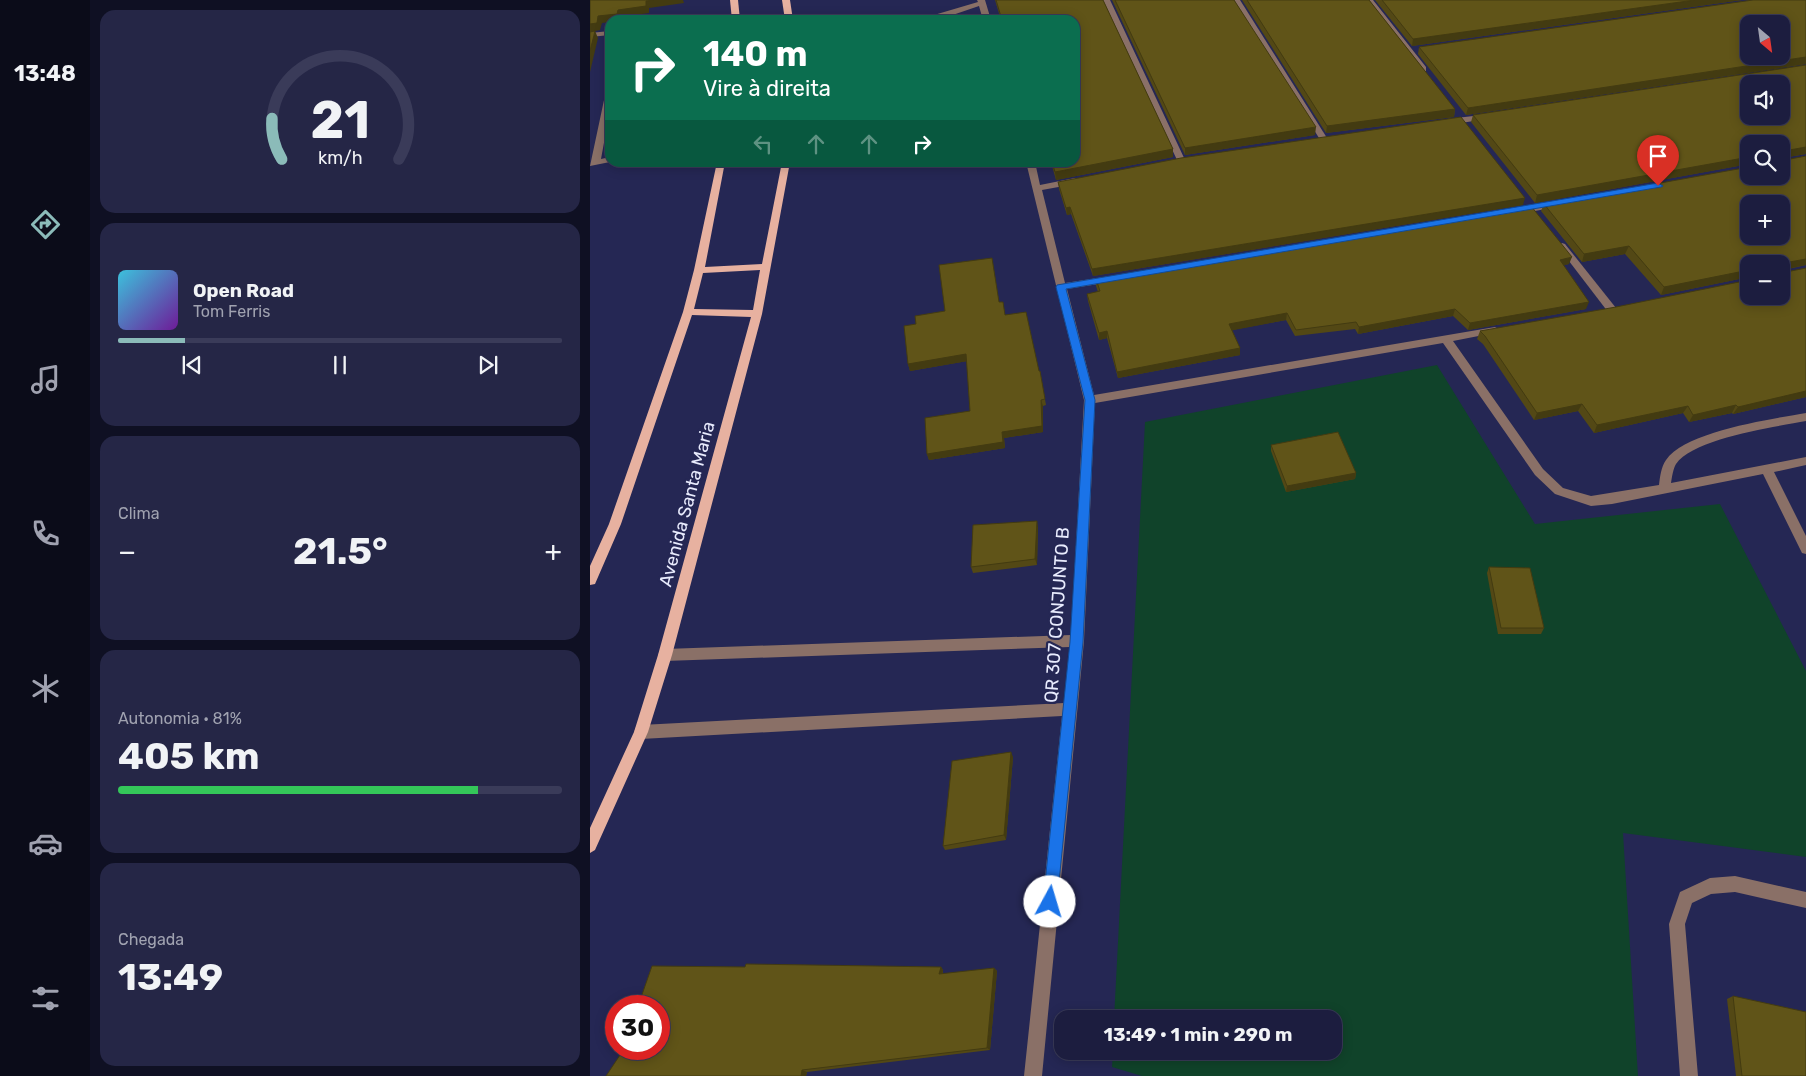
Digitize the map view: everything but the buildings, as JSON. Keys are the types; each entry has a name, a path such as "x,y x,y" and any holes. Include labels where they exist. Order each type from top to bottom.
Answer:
{"main road":[{"path":"734,0 736,15"},
{"path":"786,0 788,15"},
{"path":"590,580 615,524 688,312 700,270 720,167"},
{"name":"Avenida Santa Maria","path":"590,845 641,732 665,655 757,314 785,167"},
{"path":"700,270 767,267"},
{"path":"688,312 757,314"}],"street":[{"path":"1106,0 1181,160"},
{"path":"1236,0 1322,138"},
{"path":"1369,0 1427,74"},
{"path":"942,15 981,1 985,15"},
{"path":"590,35 605,34"},
{"path":"1409,51 1419,49"},
{"path":"593,163 605,110"},
{"path":"1434,124 1501,115"},
{"path":"1313,139 1332,137"},
{"path":"1172,162 1191,159"},
{"name":"QR 307 CONJUNTO B","path":"1031,167 1060,287 1090,400 1077,642 1033,1076"},
{"path":"1037,188 1085,178"},
{"path":"1513,212 1570,202"},
{"path":"1557,240 1612,310"},
{"path":"1060,287 1119,277"},
{"path":"1090,400 1504,328"},
{"path":"1446,339 1539,472 1559,491 1591,500 1766,468 1805,463"},
{"path":"1664,488 1672,462 1689,447 1714,437 1806,416"},
{"path":"1766,468 1806,548"},
{"path":"665,655 1077,642"},
{"path":"641,732 1069,709"},
{"path":"1689,1076 1677,924 1686,898 1710,886 1736,884 1806,900"}],"green space":[{"path":"1437,365 1535,524 1720,504 1806,671 1806,857 1623,833 1638,1076 1142,1076 1112,1067 1112,1060 1342,1060 1342,1010 1114,1010 1145,422"}],"route":[{"path":"1050,902 1077,642 1090,400 1060,287 1658,186"}]}
